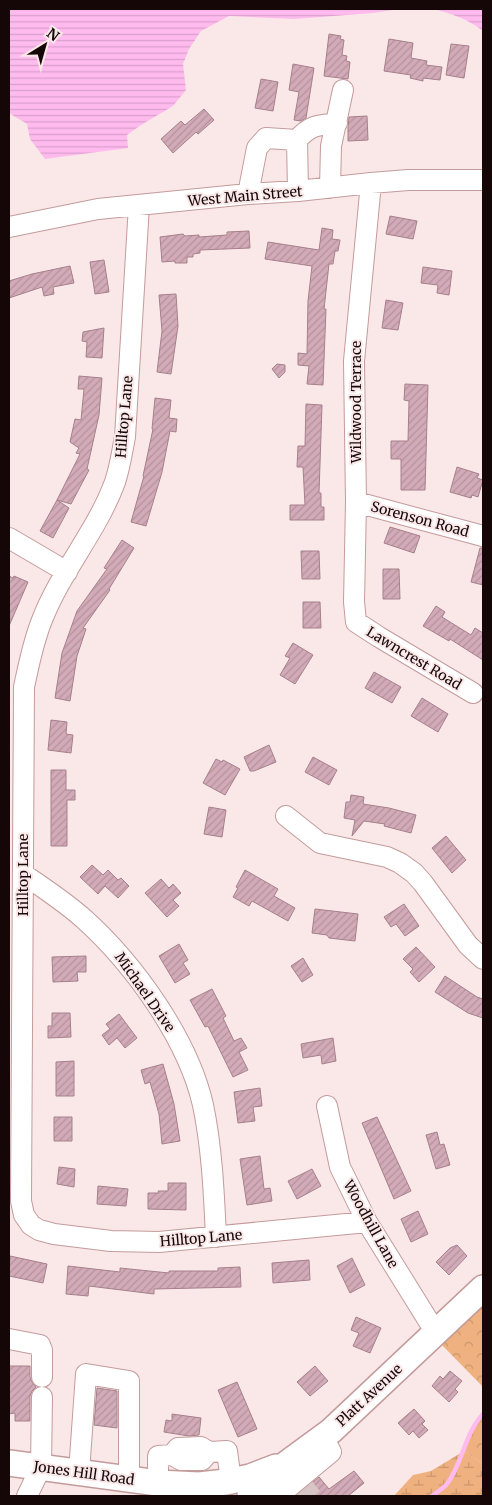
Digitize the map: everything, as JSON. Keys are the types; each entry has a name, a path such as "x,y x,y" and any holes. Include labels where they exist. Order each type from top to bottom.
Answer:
{"main road":[{"name":"Platt Avenue","path":"286,1464 327,1444 483,1288"},
{"name":"Jones Hill Road","path":"9,1463 129,1479 160,1490 199,1485 257,1492"},
{"name":"Jones Hill Road","path":"257,1492 250,1477 286,1464"}],"street":[{"path":"330,188 331,146 343,90"},
{"path":"298,191 297,140 303,133 315,125 337,123"},
{"path":"248,194 257,148 266,138 297,140"},
{"name":"West Main Street","path":"9,227 98,209 248,194 408,180 483,180"},
{"name":"Wildwood Terrace","path":"356,622 354,602 356,502 354,361 371,183"},
{"name":"Hilltop Lane","path":"139,206 125,437 120,464 116,480 102,511 66,572 42,619 32,650 24,686 22,1201 24,1215 31,1225 39,1230 54,1234 111,1241 159,1242 367,1222"},
{"name":"Sorenson Road","path":"356,502 483,536"},
{"path":"9,538 66,572"},
{"name":"Lawncrest Road","path":"356,622 473,693"},
{"path":"286,816 320,843 387,857 414,873 468,946 483,959"},
{"name":"Michael Drive","path":"23,874 46,889 83,918 116,949 157,1005 176,1035 196,1079 203,1105 207,1130 216,1237"},
{"name":"Woodhill Lane","path":"326,1106 340,1167 367,1222 436,1333"},
{"path":"9,1339 40,1345 42,1350 41,1467 27,1496"},
{"path":"79,1472 86,1374 129,1381 129,1479"},
{"path":"160,1490 158,1456 172,1455 178,1448 201,1447 209,1452 227,1451 257,1492 327,1444 338,1464 320,1478"}],"green space":[{"path":"479,1305 483,1309 483,1387 440,1343"},
{"path":"483,1414 483,1464 464,1451 474,1423"},
{"path":"464,1451 483,1464 483,1496 394,1496 413,1475 431,1471"}],"shaded area":[{"path":"9,9 399,9 373,13 294,19 229,16 201,31 189,49 183,64 186,90 173,106 127,135 128,148 45,159 30,139 27,124 9,113"},
{"path":"434,9 483,9 483,31 460,17"}],"building":[{"path":"329,34 341,36 340,39 344,40 342,55 347,56 346,61 350,62 348,79 324,76"},
{"path":"389,39 413,43 411,58 427,61 426,65 442,67 440,80 423,78 423,81 410,78 411,75 384,71"},
{"path":"451,44 469,46 464,78 446,75"},
{"path":"293,64 314,68 306,118 301,121 294,120 299,92 289,90"},
{"path":"261,79 278,82 273,111 255,108"},
{"path":"204,109 214,120 198,134 196,132 173,153 161,139 181,121 185,125"},
{"path":"367,116 368,140 348,141 349,117"},
{"path":"390,216 417,221 413,239 386,234"},
{"path":"322,228 333,230 332,239 340,240 338,251 335,251 333,264 329,264 324,309 326,309 323,385 307,384 309,366 298,365 298,353 307,354 308,301 312,266 265,259 268,242 319,250"},
{"path":"249,231 250,248 200,250 200,253 193,254 193,257 187,257 187,263 175,263 175,261 162,262 160,237 183,234 185,236 199,235 199,237 227,235 227,232"},
{"path":"104,260 109,292 95,294 90,262"},
{"path":"70,266 74,283 53,287 54,294 44,296 42,287 9,298 9,281"},
{"path":"423,267 452,271 449,295 437,293 438,285 421,283"},
{"path":"176,294 178,326 171,374 157,372 162,331 159,295"},
{"path":"386,300 403,303 398,330 382,328"},
{"path":"104,328 102,358 86,357 87,342 82,341 83,332"},
{"path":"277,364 285,365 285,372 279,378 272,369"},
{"path":"79,376 102,378 99,415 87,469 89,470 71,504 57,500 80,454 76,453 79,448 70,442 75,419 81,420 84,389 78,389"},
{"path":"405,384 428,385 425,490 401,490 401,459 391,459 391,441 408,441 409,401 404,400"},
{"path":"155,398 171,400 169,418 177,419 176,432 170,431 162,472 146,526 131,522 144,476 153,429"},
{"path":"306,404 322,405 319,493 321,493 321,507 324,507 324,520 290,520 290,505 305,505 303,467 297,467 298,446 305,446"},
{"path":"457,467 479,474 477,478 483,480 478,497 472,495 471,498 450,492"},
{"path":"57,500 69,508 53,538 40,531"},
{"path":"390,527 420,536 414,553 384,543"},
{"path":"122,540 134,548 110,590 83,628 86,629 77,656 70,701 55,698 62,653 77,611 107,569 104,568"},
{"path":"480,548 483,548 483,585 471,582"},
{"path":"301,551 319,551 320,579 302,579"},
{"path":"383,569 399,569 400,599 383,599"},
{"path":"9,576 13,578 14,576 28,582 9,626"},
{"path":"303,602 320,602 321,628 303,628"},
{"path":"436,606 445,612 442,617 471,635 475,628 483,633 483,660 450,639 449,641 423,626"},
{"path":"293,643 313,655 295,684 280,675 290,658 285,656"},
{"path":"374,672 401,687 392,703 365,688"},
{"path":"422,698 448,714 438,732 411,716"},
{"path":"51,720 67,722 66,734 73,735 71,753 48,750"},
{"path":"269,745 276,762 250,771 244,757"},
{"path":"313,757 337,770 329,785 305,772"},
{"path":"216,759 222,762 223,760 240,769 225,795 203,783"},
{"path":"51,770 66,770 66,790 75,790 75,800 67,800 67,846 51,846"},
{"path":"351,795 364,797 363,804 416,815 411,833 384,826 385,824 364,821 352,836 355,820 344,818 346,802 350,802"},
{"path":"209,807 226,810 222,837 204,834"},
{"path":"446,836 466,860 452,873 432,848"},
{"path":"92,865 103,875 108,870 118,880 121,878 129,886 118,898 105,886 98,894 80,877"},
{"path":"245,870 278,889 274,896 295,908 288,921 252,901 249,906 233,897"},
{"path":"161,879 169,888 173,884 181,893 173,900 179,906 167,917 145,893"},
{"path":"404,904 419,926 405,936 396,924 391,927 384,917"},
{"path":"315,909 358,914 355,941 329,938 327,935 312,933"},
{"path":"179,944 188,960 183,963 190,974 175,983 159,956"},
{"path":"416,947 435,967 419,982 410,972 413,969 403,959"},
{"path":"86,956 86,972 77,972 78,981 53,982 52,957"},
{"path":"303,958 313,975 302,982 291,966"},
{"path":"445,976 483,999 483,1018 468,1013 435,992"},
{"path":"212,989 226,1016 223,1018 234,1041 241,1038 247,1048 239,1052 248,1070 233,1077 208,1026 205,1027 190,1000"},
{"path":"52,1013 70,1013 71,1037 48,1038 48,1026 52,1026"},
{"path":"119,1014 137,1038 125,1048 117,1038 109,1045 102,1035 110,1029 106,1024"},
{"path":"333,1038 336,1061 322,1064 321,1055 303,1058 301,1044"},
{"path":"74,1061 74,1096 56,1096 56,1062"},
{"path":"163,1064 174,1104 180,1141 162,1144 159,1114 150,1082 145,1084 141,1070"},
{"path":"260,1088 262,1106 253,1107 255,1121 238,1123 234,1092"},
{"path":"54,1117 72,1117 72,1141 54,1141"},
{"path":"377,1117 411,1191 394,1199 362,1123"},
{"path":"437,1132 440,1145 444,1144 450,1165 436,1169 426,1135"},
{"path":"260,1156 264,1189 270,1188 272,1201 247,1205 240,1159"},
{"path":"59,1167 75,1169 74,1187 57,1184"},
{"path":"312,1169 321,1186 297,1199 288,1181"},
{"path":"168,1183 186,1183 186,1210 148,1209 148,1193 168,1191"},
{"path":"98,1186 128,1189 126,1206 97,1204"},
{"path":"418,1211 428,1234 411,1242 401,1219"},
{"path":"457,1245 467,1256 449,1275 436,1262 450,1248"},
{"path":"10,1256 47,1264 43,1283 9,1276"},
{"path":"352,1258 365,1285 350,1293 337,1266"},
{"path":"309,1260 310,1280 273,1283 272,1263"},
{"path":"68,1266 120,1272 120,1268 169,1273 169,1271 218,1271 218,1268 240,1267 241,1287 154,1289 154,1294 89,1286 88,1296 66,1294"},
{"path":"356,1317 381,1328 370,1353 353,1346 359,1333 351,1330"},
{"path":"9,1366 30,1366 30,1377 36,1387 30,1396 30,1421 15,1421 15,1413 9,1414"},
{"path":"315,1366 328,1381 310,1396 297,1382"},
{"path":"450,1371 462,1381 455,1389 458,1392 449,1402 432,1386 440,1376 443,1379"},
{"path":"237,1382 257,1429 238,1437 218,1390"},
{"path":"97,1388 117,1391 117,1428 94,1425"},
{"path":"414,1409 425,1421 422,1424 428,1430 419,1438 413,1431 409,1435 398,1423"},
{"path":"172,1414 201,1418 199,1435 189,1436 164,1432 166,1420 172,1421"},
{"path":"354,1471 364,1483 348,1496 296,1496 319,1477 329,1489"}],"waterway":[{"path":"432,1496 446,1486 457,1466 472,1430 483,1414"}],"tunnel":[{"path":"298,1496 320,1478"}]}
